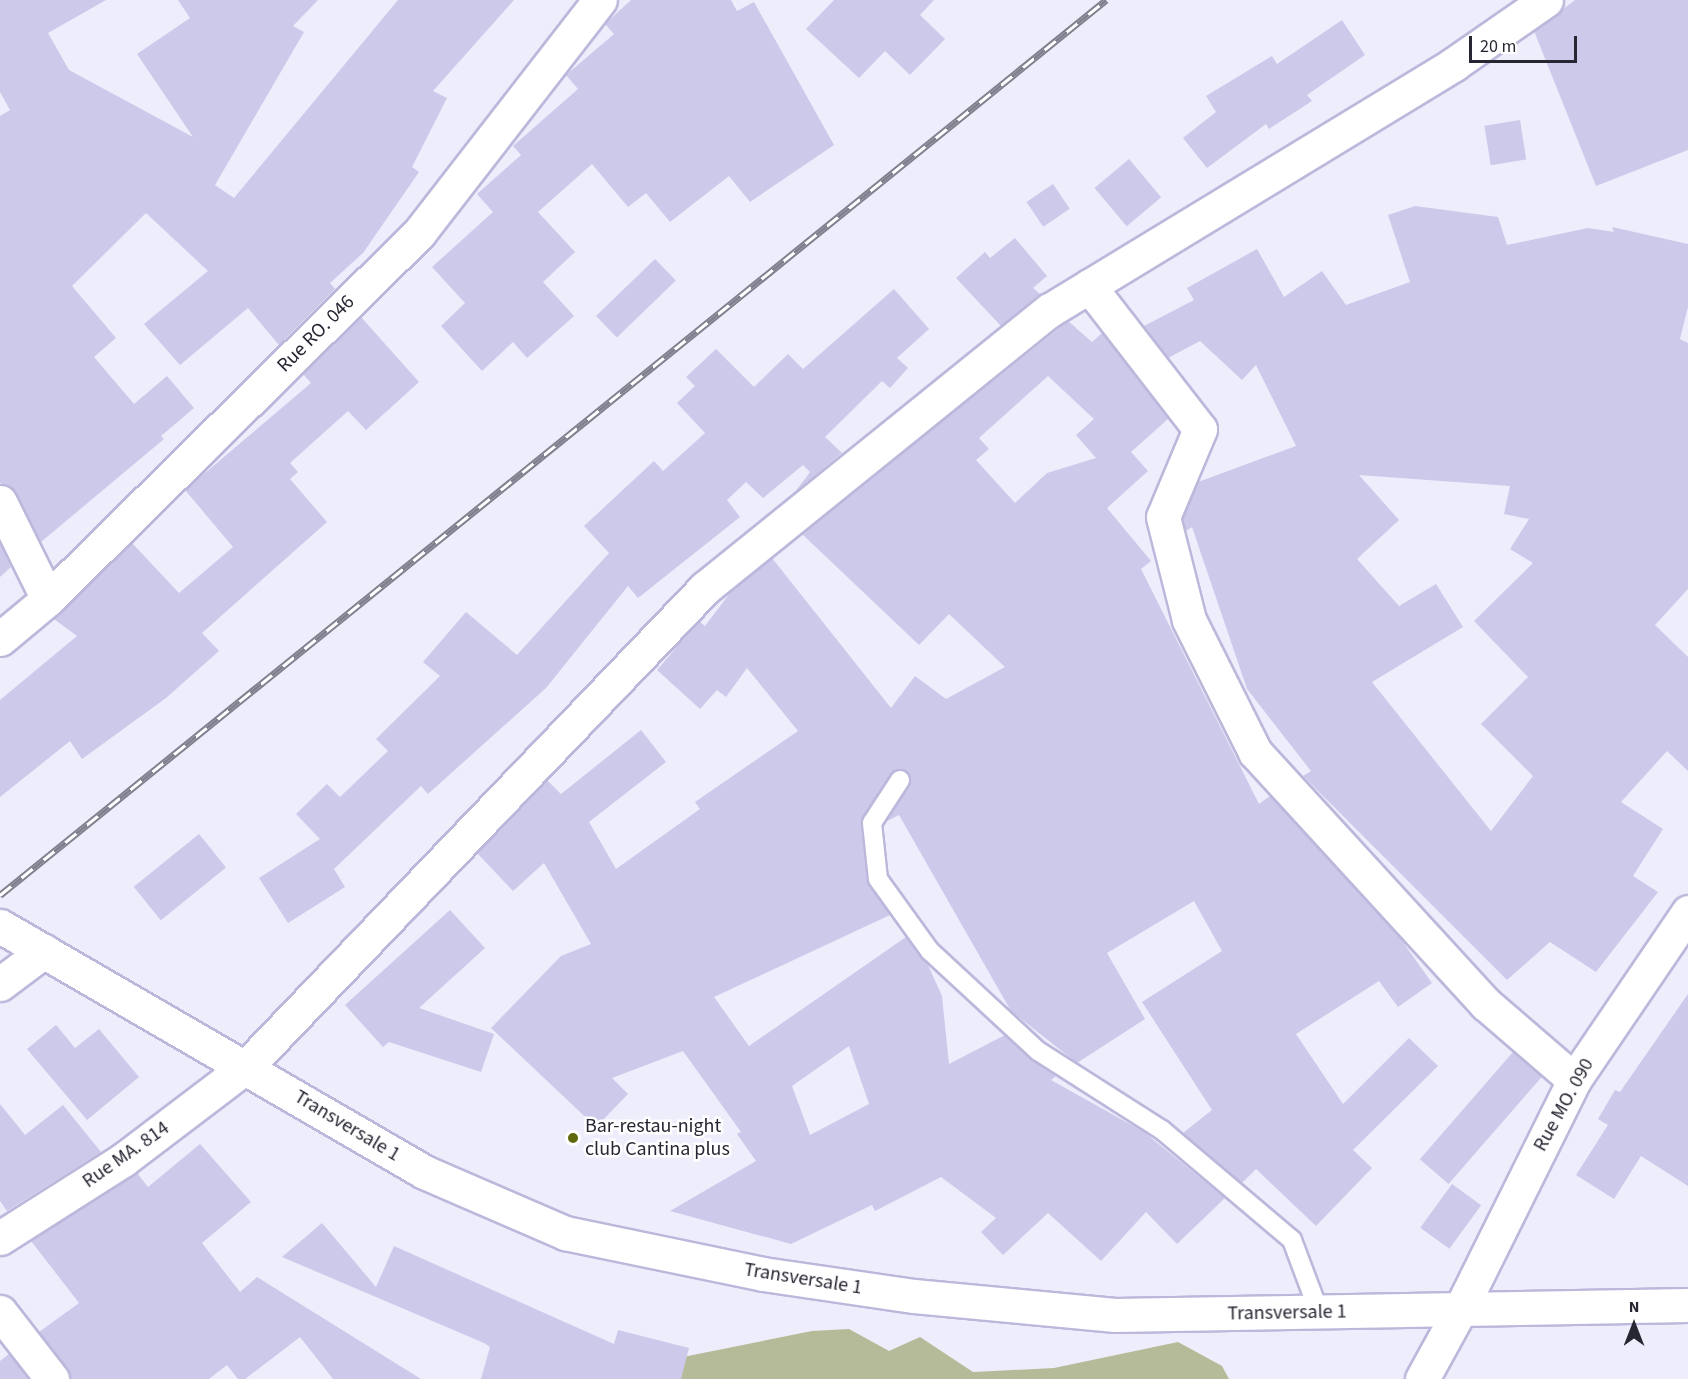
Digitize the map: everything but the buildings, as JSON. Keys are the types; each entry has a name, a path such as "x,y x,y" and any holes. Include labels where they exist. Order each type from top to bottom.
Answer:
{"street":[{"name":"Rue RO. 046","path":"0,639 48,599 419,233 600,0"},
{"name":"Rue MA. 814","path":"0,1238 123,1160 247,1066 705,588 1050,310 1454,64 1546,0"},
{"path":"1089,286 1200,429 1163,517 1189,620 1255,752 1486,1004 1574,1080"},
{"path":"0,502 48,599"},
{"name":"Rue MO. 090","path":"1422,1379 1460,1310 1574,1080 1688,912"},
{"name":"Transversale 1","path":"0,926 247,1066 424,1172 565,1233 763,1274 914,1296 1115,1315 1688,1305"},
{"path":"0,984 44,951"},
{"path":"0,1312 52,1379"}],"lane":[{"path":"900,780 872,823 878,879 930,951 1038,1051 1162,1130 1292,1240 1319,1312"}],"green space":[{"path":"849,1329 889,1351 920,1337 973,1372 1054,1368 1178,1342 1222,1366 1229,1379 656,1379 668,1360 812,1331"}],"railway":[{"path":"0,895 1106,0"}],"place":[{"name":"Bar-restau-night club Cantina plus","path":"573,1138"}]}
